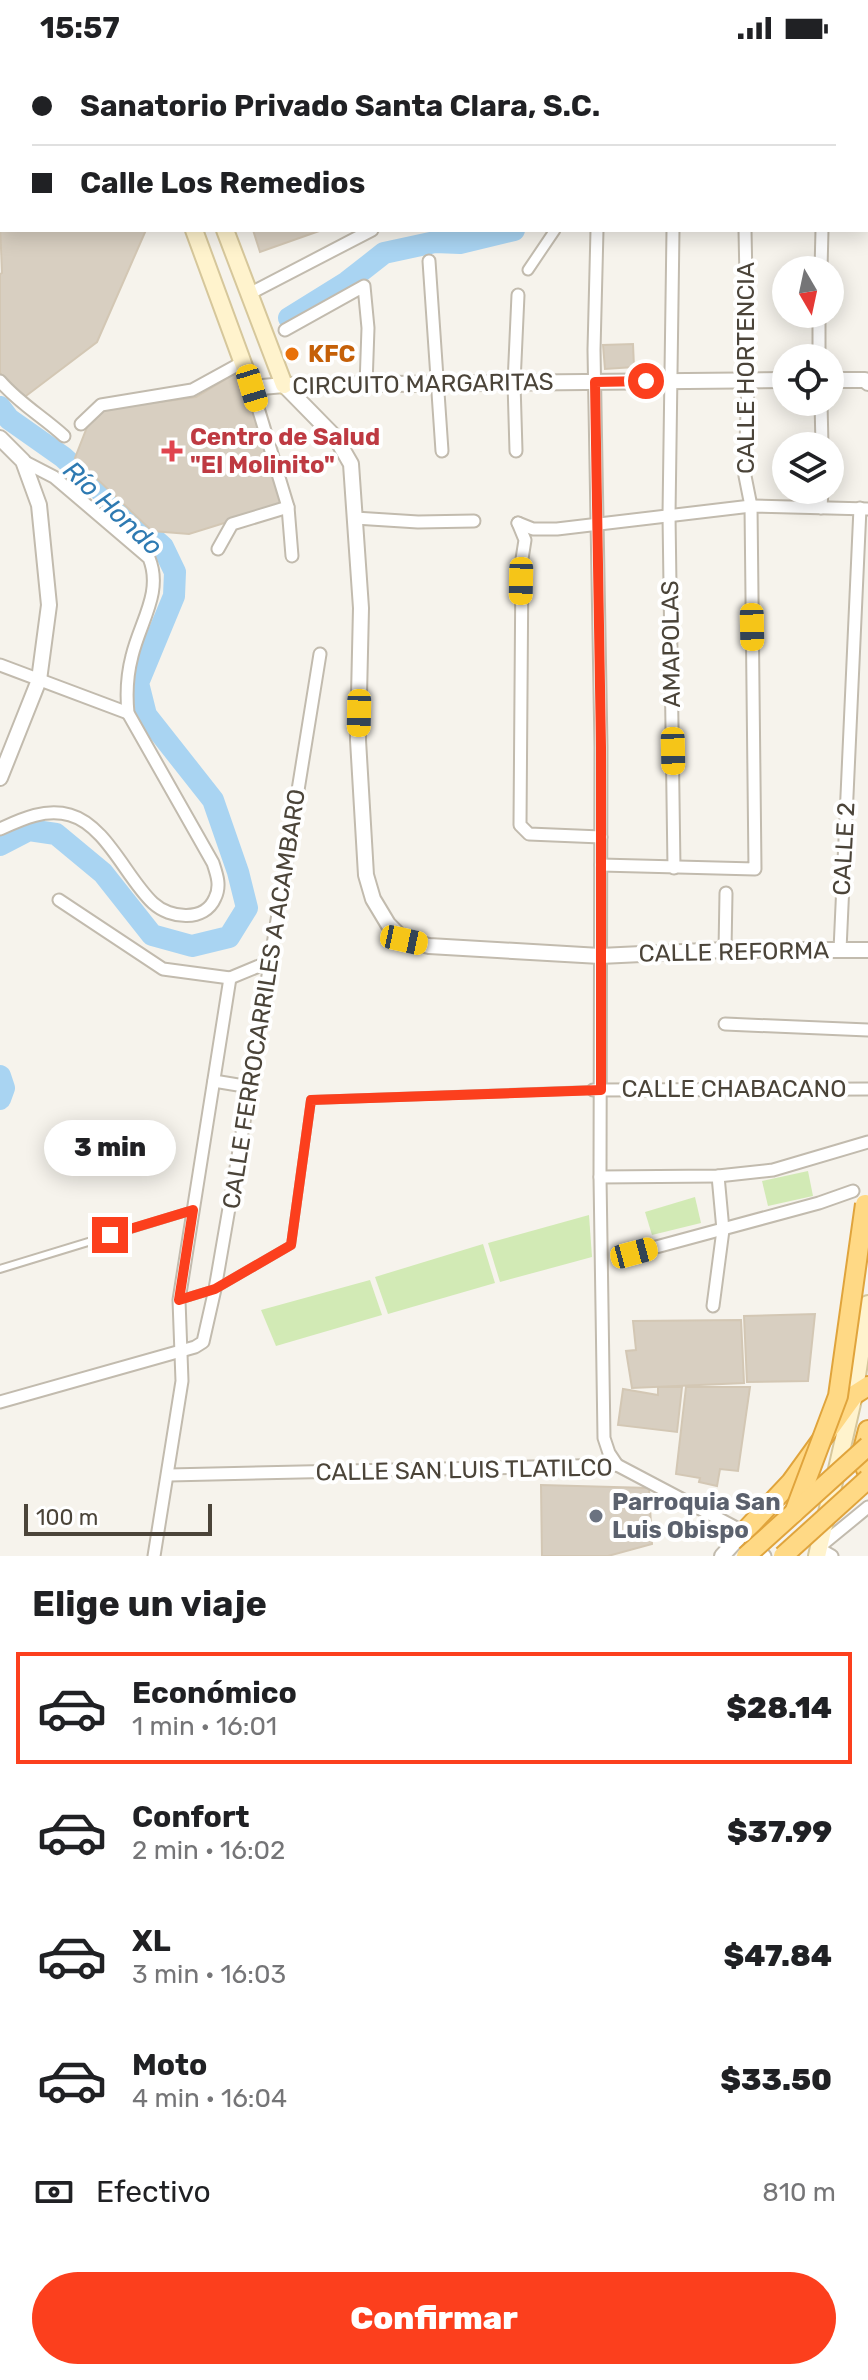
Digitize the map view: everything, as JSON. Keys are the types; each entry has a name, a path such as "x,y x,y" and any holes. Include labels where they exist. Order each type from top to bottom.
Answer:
{"highway":[{"path":"794,1513 838,1396 862,1195"},
{"path":"744,1532 791,1482 863,1394"},
{"path":"783,1556 868,1476 861,1457 868,1430"},
{"path":"746,1556 868,1446"}],"main road":[{"path":"195,232 225,335 243,362 252,388"},
{"path":"226,232 284,385"},
{"path":"822,1553 863,1394 868,1304"}],"street":[{"path":"249,294 368,232"},
{"path":"528,270 554,232"},
{"path":"597,232 595,382 601,837 597,1090 604,1438 617,1465"},
{"name":"AMAPOLAS","path":"673,232 669,515 674,868"},
{"name":"CALLE HORTENCIA","path":"674,868 755,869 751,506 745,476 748,380 745,232"},
{"path":"821,256 822,232"},
{"path":"429,261 442,451"},
{"path":"285,330 364,286 368,328 366,385"},
{"path":"516,451 514,383 518,295"},
{"path":"81,424 101,405 192,390 243,362"},
{"name":"CIRCUITO MARGARITAS","path":"252,388 284,385 772,380"},
{"path":"844,380 867,381"},
{"path":"0,381 18,402 64,436"},
{"path":"284,385 336,438 351,464 355,518 418,522 474,521"},
{"path":"252,388 288,507 292,556"},
{"path":"0,438 23,461 54,477 149,558 155,586 132,653 126,685 128,713 213,863 219,880 216,898 207,911 194,916 176,915 154,905 94,829 72,815 30,815 0,829"},
{"path":"0,778 39,680 49,605 39,505 23,461"},
{"path":"821,504 821,508"},
{"path":"601,837 529,834 520,825 522,559 525,540 518,523 533,529 557,529 751,506 864,509"},
{"path":"218,549 232,524 288,507"},
{"name":"CALLE 2","path":"840,950 864,509"},
{"name":"CALLE REFORMA","path":"355,518 361,608 358,740 366,875 373,899 388,924 404,940 429,946 600,956 725,950 868,950"},
{"name":"CALLE FERROCARRILES A ACAMBARO","path":"180,1351 203,1342 215,1289 320,654"},
{"path":"0,665 128,713"},
{"path":"601,865 674,868"},
{"path":"725,950 726,893"},
{"path":"59,900 163,969 230,978 271,961"},
{"name":"CALLE FERROCARRILES A ACAMBARO","path":"154,1556 182,1381 179,1300 230,978"},
{"path":"725,1024 868,1030"},
{"path":"214,1081 250,1087"},
{"name":"CALLE CHABACANO","path":"597,1090 868,1089"},
{"path":"600,1177 718,1176 773,1170 868,1142"},
{"path":"713,1306 723,1230 718,1176"},
{"path":"634,1253 862,1195"},
{"path":"0,1402 180,1351"},
{"name":"CALLE SAN LUIS TLATILCO","path":"169,1475 617,1465 744,1532"},
{"path":"822,1553 868,1507"},
{"path":"722,1556 744,1532 765,1556"}],"lane":[{"path":"179,1300 215,1289 291,1245 311,1100 597,1090"},
{"path":"0,1269 193,1210"}],"green space":[{"path":"808,1171 813,1196 768,1206 762,1181"},
{"path":"695,1197 701,1223 652,1235 645,1212"},
{"path":"589,1215 592,1257 500,1282 488,1243"},
{"path":"483,1244 495,1283 388,1314 375,1277"},
{"path":"370,1280 382,1315 276,1346 261,1310"}],"building":[{"path":"0,232 145,232 97,342 22,399 0,373"},
{"path":"254,232 316,232 260,252"},
{"path":"633,344 634,367 605,369 603,345"},
{"name":"Centro de Salud \"El Molinito\"","path":"241,370 282,505 189,534 152,531 75,458 91,417 102,410 196,397"},
{"path":"815,1314 808,1381 747,1382 744,1316"},
{"path":"741,1320 744,1383 632,1388 626,1351 636,1350 633,1321"},
{"path":"658,1387 682,1387 677,1432 618,1425 623,1389 658,1395"},
{"path":"686,1387 750,1387 738,1471 720,1469 717,1486 699,1482 700,1478 676,1474"},
{"name":"Parroquia San Luis Obispo","path":"541,1485 649,1488 652,1544 608,1556 542,1556"}],"waterway":[{"path":"289,318 347,282 384,253 435,242 460,243 506,232"},
{"name":"Río Hondo","path":"0,407 9,419 63,457 163,547 175,572 174,596 138,683 146,715 213,800 247,908 229,937 192,946 152,935 103,873 56,834 29,830 0,845"},
{"name":"Río Hondo","path":"0,1076 4,1088 0,1099"}],"place":[{"name":"KFC","path":"292,354"},
{"name":"Centro de Salud \"El Molinito\"","path":"172,451"},
{"name":"Parroquia San Luis Obispo","path":"596,1516"}],"route":[{"path":"110,1235 193,1210 179,1300 215,1289 291,1245 311,1100 601,1090 601,747 595,382 646,381"}]}
